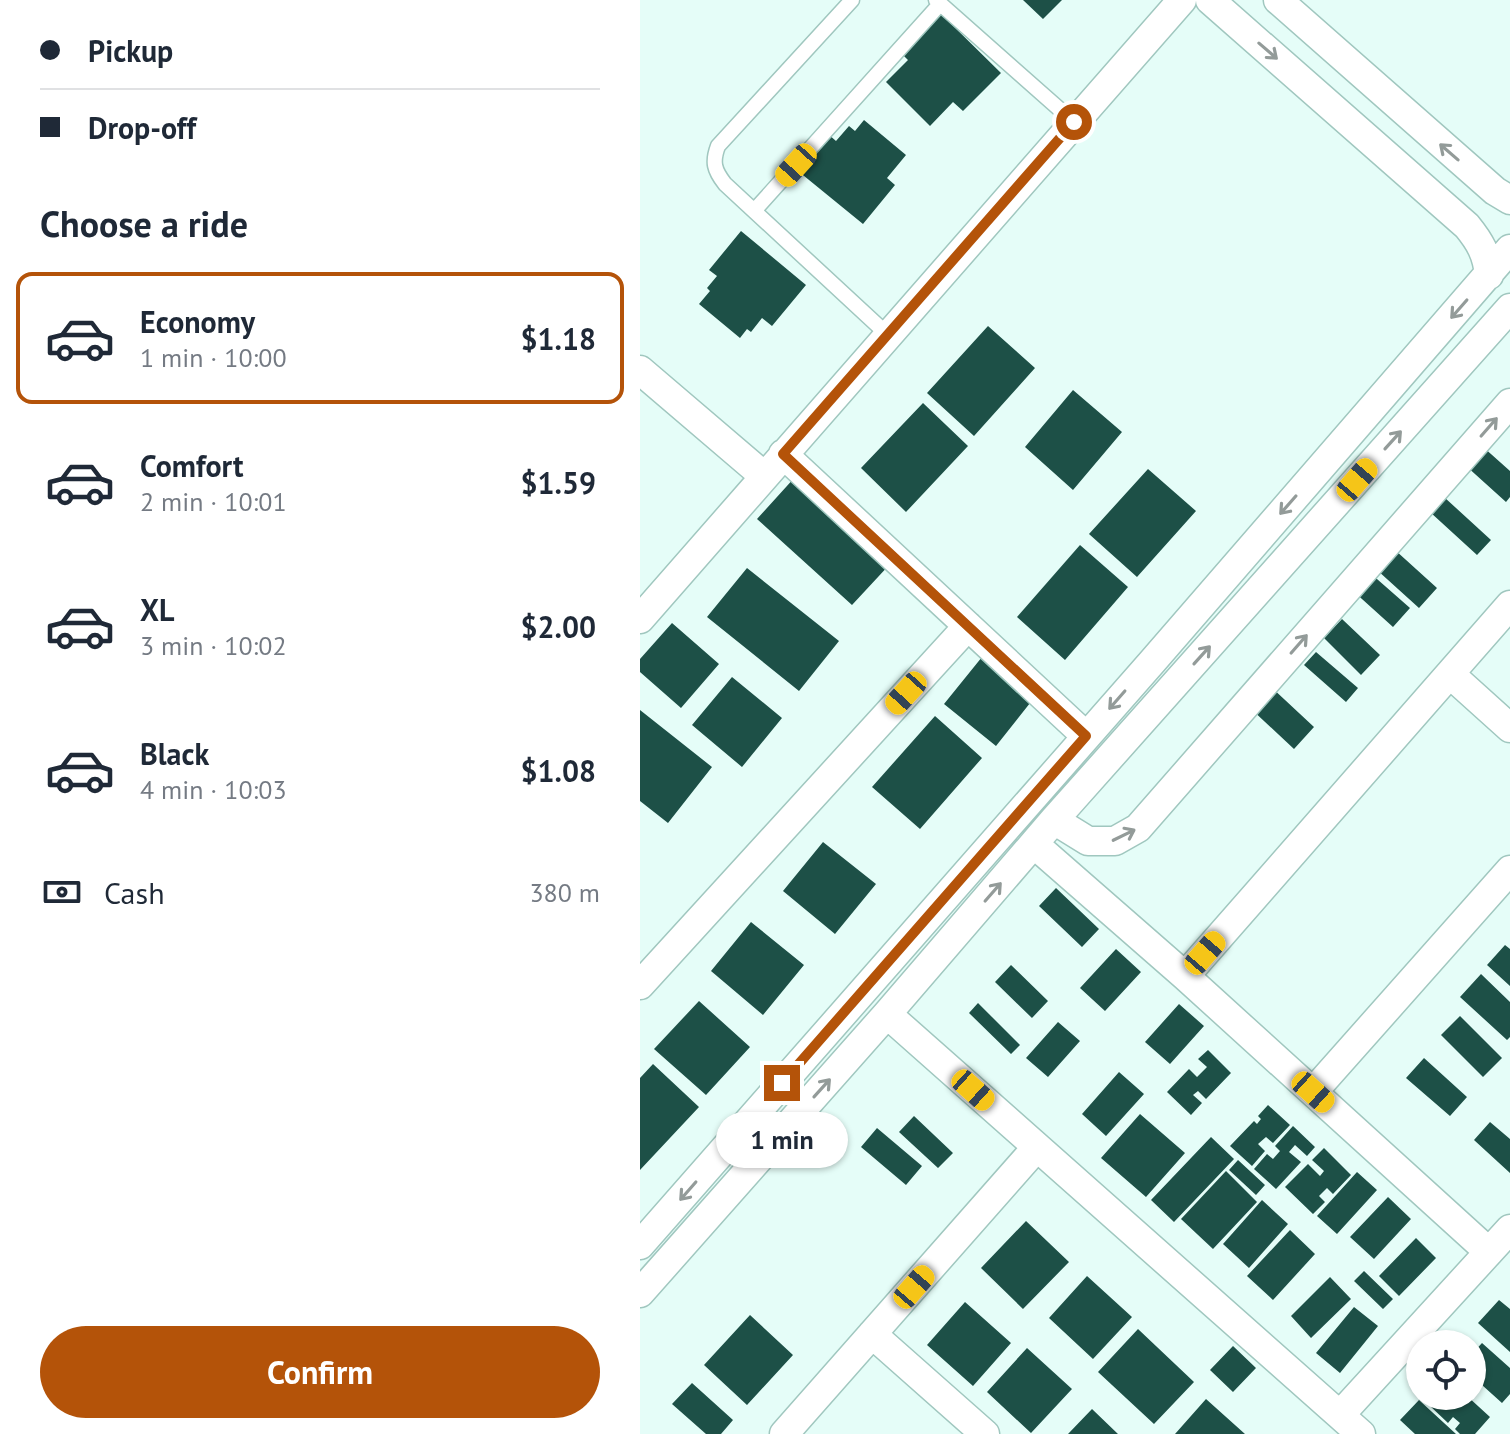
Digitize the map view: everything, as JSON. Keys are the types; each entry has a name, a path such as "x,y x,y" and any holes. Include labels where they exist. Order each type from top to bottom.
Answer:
{"street":[{"path":"640,619 1182,0"},
{"path":"1210,0 1467,226 1482,244 1488,259 1489,275"},
{"path":"1278,0 1495,191 1510,200"},
{"path":"640,1245 1510,249"},
{"path":"640,1293 1054,820 1510,308"},
{"path":"640,370 764,476"},
{"path":"1054,820 1088,841 1115,841 1138,828 1510,403"},
{"path":"783,454 1086,736"},
{"path":"1185,976 1510,605"},
{"path":"640,985 968,626"},
{"path":"1152,662 1176,684"},
{"path":"1450,674 1510,728"},
{"path":"1034,844 1185,976 1489,1252"},
{"path":"1313,1092 1510,870"},
{"path":"887,1014 1361,1434"},
{"path":"784,1434 1037,1147"},
{"path":"1340,1415 1510,1229"},
{"path":"872,1334 985,1434"}],"lane":[{"path":"852,0 718,146 713,159 716,173 888,335"},
{"path":"754,211 938,2 1074,122"}],"building":[{"path":"1023,0 1062,0 1043,19"},
{"path":"937,10 1001,73 963,111 953,102 930,126 886,82 908,60 898,50"},
{"path":"864,120 906,155 887,178 895,185 863,224 798,171 828,134 836,141 849,126 855,131"},
{"path":"741,231 806,285 772,326 762,318 751,332 747,329 740,338 699,304 717,276 709,270"},
{"path":"988,326 1035,368 974,436 927,393"},
{"path":"1073,390 1122,432 1073,490 1025,447"},
{"path":"923,403 968,446 906,512 861,468"},
{"path":"1482,446 1510,471 1510,497 1506,502 1465,465"},
{"path":"1148,469 1196,511 1137,577 1089,534"},
{"path":"796,476 891,563 852,605 757,519"},
{"path":"1444,497 1491,540 1477,555 1430,512"},
{"path":"1080,545 1128,587 1065,660 1017,617"},
{"path":"1395,550 1437,588 1419,608 1377,570"},
{"path":"747,568 839,641 799,691 707,617"},
{"path":"1369,572 1410,608 1393,627 1352,590"},
{"path":"1342,619 1380,655 1361,675 1324,638"},
{"path":"672,623 719,664 681,708 640,672 640,659"},
{"path":"1316,652 1358,688 1346,702 1304,665"},
{"path":"982,657 1034,698 996,746 944,704"},
{"path":"732,677 782,718 742,767 692,725"},
{"path":"1269,685 1314,727 1294,749 1249,707"},
{"path":"640,710 712,767 668,823 640,801"},
{"path":"935,716 982,758 920,829 872,787"},
{"path":"823,842 876,884 835,934 783,891"},
{"path":"1056,888 1099,929 1082,947 1039,906"},
{"path":"751,922 804,965 763,1015 711,971"},
{"path":"1505,945 1510,949 1510,986 1487,965"},
{"path":"1116,949 1141,972 1105,1011 1080,988"},
{"path":"1011,965 1048,1001 1032,1018 995,982"},
{"path":"1481,974 1510,1002 1510,1037 1507,1040 1460,997"},
{"path":"699,1001 750,1047 706,1095 654,1049"},
{"path":"978,1003 1020,1045 1011,1054 969,1013"},
{"path":"1179,1004 1204,1026 1170,1064 1145,1042"},
{"path":"1460,1016 1502,1058 1483,1077 1441,1035"},
{"path":"1058,1022 1080,1041 1048,1077 1026,1058"},
{"path":"1208,1050 1231,1073 1206,1099 1198,1091 1193,1095 1202,1103 1191,1115 1167,1092 1189,1069 1197,1077 1207,1067 1198,1059"},
{"path":"1424,1058 1467,1097 1450,1116 1406,1078"},
{"path":"653,1064 699,1107 640,1170 640,1078"},
{"path":"1119,1072 1144,1094 1106,1136 1082,1114"},
{"path":"1268,1105 1290,1125 1273,1143 1266,1137 1258,1144 1265,1151 1252,1166 1230,1146 1254,1121 1257,1124 1261,1119 1258,1116"},
{"path":"1140,1114 1185,1153 1146,1197 1101,1158"},
{"path":"914,1116 953,1153 938,1168 899,1132"},
{"path":"1490,1122 1510,1139 1510,1173 1474,1140"},
{"path":"1293,1126 1315,1147 1307,1156 1295,1145 1289,1152 1301,1162 1276,1189 1254,1169 1267,1154 1273,1159 1280,1151 1275,1146"},
{"path":"877,1128 922,1166 906,1185 861,1147"},
{"path":"1211,1137 1234,1159 1174,1222 1151,1200"},
{"path":"1324,1148 1351,1175 1333,1194 1327,1188 1319,1196 1325,1202 1313,1214 1285,1187 1308,1164 1320,1176 1324,1171 1312,1160"},
{"path":"1238,1160 1265,1185 1256,1195 1229,1170"},
{"path":"1226,1171 1257,1202 1213,1249 1181,1219"},
{"path":"1357,1172 1377,1190 1337,1234 1317,1216"},
{"path":"1388,1197 1411,1219 1374,1259 1350,1237"},
{"path":"1262,1200 1288,1224 1249,1268 1223,1244"},
{"path":"1026,1221 1069,1262 1023,1309 981,1268"},
{"path":"1290,1230 1315,1254 1273,1300 1247,1276"},
{"path":"1416,1238 1436,1258 1399,1296 1379,1276"},
{"path":"1364,1271 1393,1299 1383,1309 1354,1281"},
{"path":"1087,1276 1132,1317 1093,1359 1049,1318"},
{"path":"1330,1277 1351,1299 1311,1338 1291,1316"},
{"path":"1499,1300 1510,1309 1510,1352 1486,1330 1478,1323"},
{"path":"965,1302 1011,1343 973,1386 927,1345"},
{"path":"1354,1307 1378,1326 1340,1373 1316,1353"},
{"path":"750,1315 793,1355 747,1405 704,1365"},
{"path":"1138,1329 1194,1382 1154,1424 1098,1372"},
{"path":"1233,1346 1256,1368 1233,1392 1210,1370"},
{"path":"1486,1347 1510,1368 1510,1394 1502,1403 1486,1389"},
{"path":"1027,1348 1072,1389 1031,1433 987,1392"},
{"path":"692,1383 733,1420 721,1434 706,1434 672,1404"},
{"path":"1206,1399 1245,1434 1175,1434"},
{"path":"1092,1409 1118,1434 1068,1434"},
{"path":"1410,1410 1430,1410 1456,1434 1415,1434 1400,1420"},
{"path":"1434,1410 1482,1410 1490,1417 1475,1434 1460,1434 1455,1429 1460,1423 1453,1417 1448,1423"}],"route":[{"path":"782,1083 1086,736 783,454 1074,122"}]}
